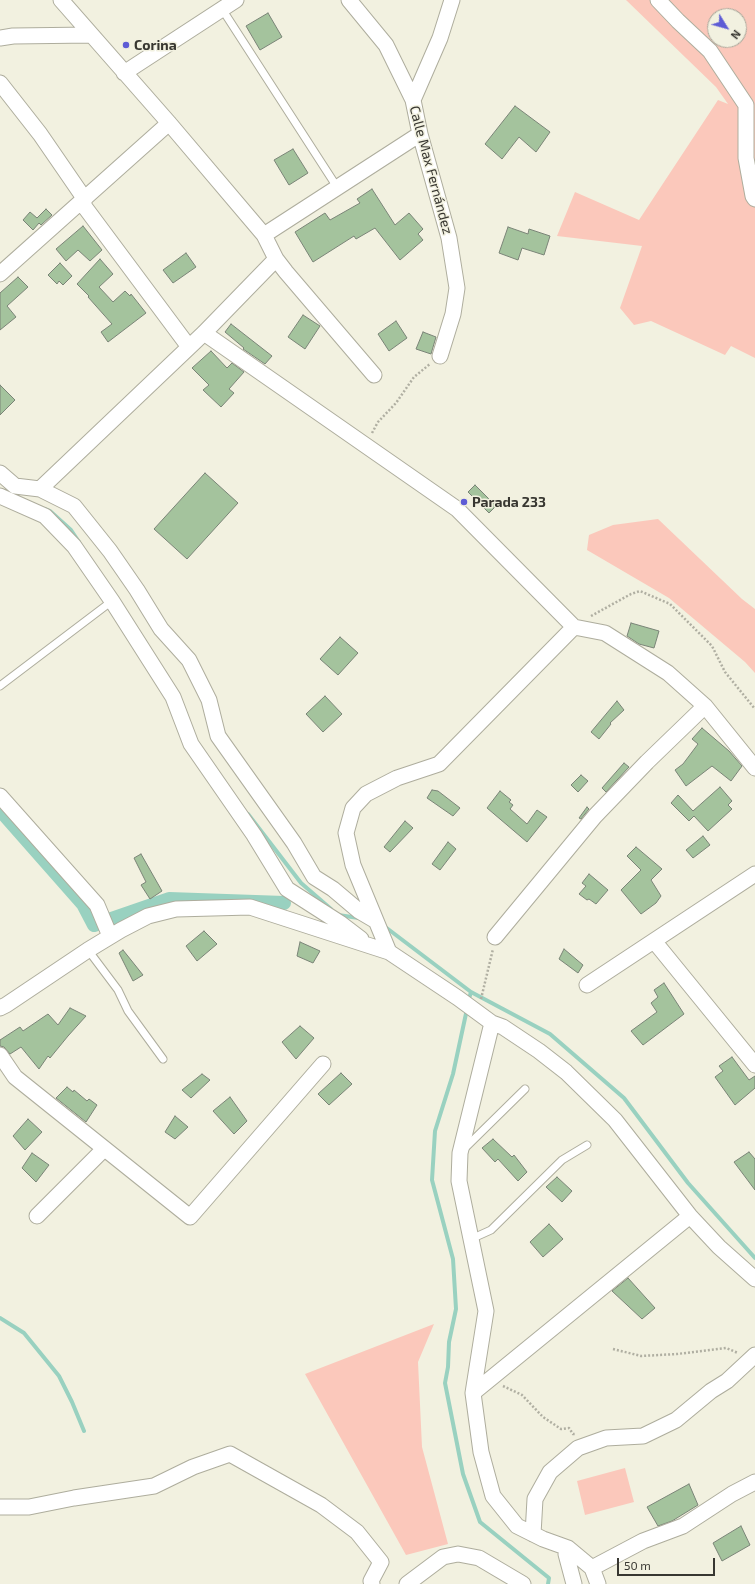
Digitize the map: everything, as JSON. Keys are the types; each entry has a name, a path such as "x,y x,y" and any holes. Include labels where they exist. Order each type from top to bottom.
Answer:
{"street":[{"path":"61,0 90,35 169,123 264,235 276,258 286,272 374,375"},
{"path":"124,73 236,0"},
{"name":"Calle Max Fernández","path":"349,0 386,45 413,100 420,134 449,238 457,288 453,314 440,356"},
{"path":"413,100 440,38 452,0"},
{"path":"658,0 710,51 746,105 746,158 755,200"},
{"path":"0,38 14,36 90,35"},
{"path":"0,83 40,134 84,198 84,206 189,347"},
{"path":"0,274 169,123"},
{"path":"264,235 420,134"},
{"path":"40,489 204,333 276,258"},
{"path":"204,333 457,509 574,627 605,633 668,673 705,706 755,768"},
{"path":"0,473 15,486 40,489 74,506 110,551 137,590 161,629 189,660 209,700 218,736 294,843 314,877 333,889 359,911 376,921"},
{"path":"0,496 45,516 74,546 112,601 173,697 191,744 254,835 287,890 340,923 370,946"},
{"path":"389,952 353,865 346,833 353,808 366,794 396,778 439,764 574,627"},
{"path":"495,937 595,816 647,762 705,706"},
{"path":"0,796 97,905 110,936"},
{"path":"587,985 755,874"},
{"path":"0,1008 19,997 110,936 148,916 176,909 250,907 389,952 458,998 492,1023 503,1027 539,1051 566,1072 615,1120 690,1216 719,1247 755,1279"},
{"path":"654,941 755,1065"},
{"path":"492,1023 460,1153 459,1181 486,1311 476,1390 481,1452 493,1496 517,1526 568,1548 592,1568 598,1584"},
{"path":"0,1054 15,1077 190,1217 323,1064"},
{"path":"37,1216 104,1148"},
{"path":"476,1390 690,1216"},
{"path":"533,1534 535,1499 550,1472 578,1448 606,1438 643,1436 676,1420 711,1391 727,1381 754,1356"},
{"path":"0,1507 30,1507 74,1498 154,1486 193,1467 230,1454 321,1505 358,1532 381,1562 371,1581 372,1584"},
{"path":"592,1568 643,1541 683,1526 732,1494 755,1482"},
{"path":"568,1548 566,1554 574,1584"},
{"path":"407,1584 443,1557 458,1554 479,1558 523,1584"}],"lane":[{"path":"222,9 338,187"},
{"path":"0,686 112,601"},
{"path":"88,950 116,987 128,1010 164,1059"},
{"path":"460,1153 525,1089"},
{"path":"471,1239 491,1230 562,1160 587,1145"}],"path":[{"path":"366,445 378,422 396,403 414,377 440,356"},
{"path":"574,627 640,590 670,604 712,646 725,672 755,709"},
{"path":"475,1010 482,998 495,937"},
{"path":"613,1349 641,1356 676,1354 726,1348 754,1356"},
{"path":"476,1390 505,1386 522,1395 543,1417 561,1429 569,1428 573,1434 580,1434 593,1442"}],"shaded area":[{"path":"626,0 755,0 755,358 731,346 725,355 651,321 634,325 620,308 642,246 557,236 575,192 639,220 718,100 728,104 716,87"},
{"path":"658,519 742,599 755,609 755,673 745,662 669,598 587,550 589,535 613,525"},
{"path":"434,1324 418,1362 422,1447 448,1544 406,1555 305,1374"},
{"path":"625,1468 634,1502 585,1515 577,1481"}],"building":[{"path":"268,13 282,37 260,50 246,26"},
{"path":"515,106 550,132 536,152 519,137 502,159 485,144"},
{"path":"293,149 308,173 289,185 274,160"},
{"path":"372,189 395,225 409,213 423,229 418,234 423,240 400,260 375,228 356,239 354,236 313,262 295,232 325,213 330,220 360,203 357,199"},
{"path":"46,209 52,215 41,225 39,223 33,230 23,220 30,212 37,218"},
{"path":"83,226 102,250 90,261 78,250 66,261 56,249"},
{"path":"508,227 528,234 529,229 550,236 544,255 522,248 518,260 499,253"},
{"path":"186,253 196,267 173,283 163,270"},
{"path":"100,259 113,274 99,287 113,302 125,291 130,296 131,294 146,313 108,342 101,332 112,324 77,284"},
{"path":"60,263 72,276 63,285 59,281 57,284 48,275"},
{"path":"18,277 28,287 7,306 16,317 0,330 0,293"},
{"path":"303,315 320,326 305,349 288,337"},
{"path":"396,321 407,338 389,351 378,334"},
{"path":"231,324 272,356 265,364 243,349 244,348 225,332"},
{"path":"423,332 436,337 431,354 416,349"},
{"path":"211,351 227,368 232,363 244,372 229,389 234,393 221,407 203,390 209,385 192,368"},
{"path":"0,385 15,400 0,415"},
{"path":"205,473 238,503 187,559 154,529"},
{"path":"475,485 496,506 489,513 468,492"},
{"path":"631,623 659,631 654,648 639,644 627,636"},
{"path":"340,637 358,653 338,675 320,659"},
{"path":"325,696 342,714 323,732 306,714"},
{"path":"617,701 624,710 610,723 611,724 599,739 591,732"},
{"path":"702,728 729,751 742,766 731,781 712,766 686,786 675,770 683,764 698,744 692,739"},
{"path":"624,763 629,767 606,792 602,788"},
{"path":"581,775 588,781 578,792 571,785"},
{"path":"720,787 732,801 728,805 732,809 708,831 694,816 689,821 671,803 678,795 693,811"},
{"path":"432,790 438,791 460,808 453,816 427,798"},
{"path":"500,791 511,800 509,802 513,805 510,809 527,824 537,810 547,817 527,842 487,808"},
{"path":"587,807 589,809 581,819 579,818"},
{"path":"405,821 413,828 390,852 384,847"},
{"path":"703,836 710,845 693,858 686,850"},
{"path":"448,842 456,849 440,870 432,864"},
{"path":"636,847 662,869 651,880 661,896 656,903 641,914 621,890 641,870 627,856"},
{"path":"141,854 162,891 150,899 141,885 146,882 134,858"},
{"path":"589,874 608,890 596,904 579,894 586,886 582,883"},
{"path":"204,931 217,944 197,961 186,946"},
{"path":"300,942 320,951 313,963 297,956"},
{"path":"564,949 583,965 578,973 559,959"},
{"path":"123,950 143,975 133,981 119,953"},
{"path":"664,983 684,1014 643,1045 631,1031 657,1012 651,1003 658,997 654,990"},
{"path":"70,1008 86,1016 50,1058 48,1056 39,1069 21,1047 10,1054 4,1047 0,1046 0,1040 20,1027 23,1031 48,1014 58,1025"},
{"path":"300,1026 314,1038 296,1059 282,1042"},
{"path":"732,1057 749,1080 755,1076 755,1088 735,1105 715,1077 723,1071 719,1066"},
{"path":"341,1073 352,1084 329,1105 318,1094"},
{"path":"202,1074 210,1080 191,1098 182,1090"},
{"path":"67,1087 73,1092 74,1090 87,1101 89,1099 97,1105 86,1122 56,1098"},
{"path":"230,1097 247,1121 234,1134 213,1111"},
{"path":"175,1116 188,1127 175,1139 165,1132"},
{"path":"28,1119 42,1132 25,1150 13,1136"},
{"path":"493,1139 512,1157 514,1155 527,1172 518,1181 498,1159 495,1162 482,1148"},
{"path":"749,1152 755,1159 755,1190 734,1162"},
{"path":"32,1153 49,1165 36,1182 22,1168"},
{"path":"557,1177 572,1191 562,1202 546,1187"},
{"path":"549,1224 563,1239 543,1257 530,1242"},
{"path":"628,1278 655,1308 642,1319 612,1291"},
{"path":"689,1484 698,1505 672,1521 658,1526 647,1507"},
{"path":"741,1526 750,1545 722,1561 713,1543"}],"waterway":[{"path":"45,509 50,511 71,530 79,542"},
{"path":"0,810 83,904 94,925 97,924"},
{"path":"248,814 301,883 331,909"},
{"path":"111,919 169,899 284,903"},
{"path":"338,915 359,918"},
{"path":"384,926 471,992 468,1002"},
{"path":"471,992 550,1034 624,1098 688,1183 755,1258"},
{"path":"467,1009 453,1074 435,1131 432,1180 453,1259 456,1309 449,1342 448,1367 445,1383 463,1474 480,1522 549,1578 548,1584"},
{"path":"0,1318 24,1333 59,1376 84,1431"}],"place":[{"name":"Corina","path":"126,45"},
{"name":"Parada 233","path":"464,502"}]}
